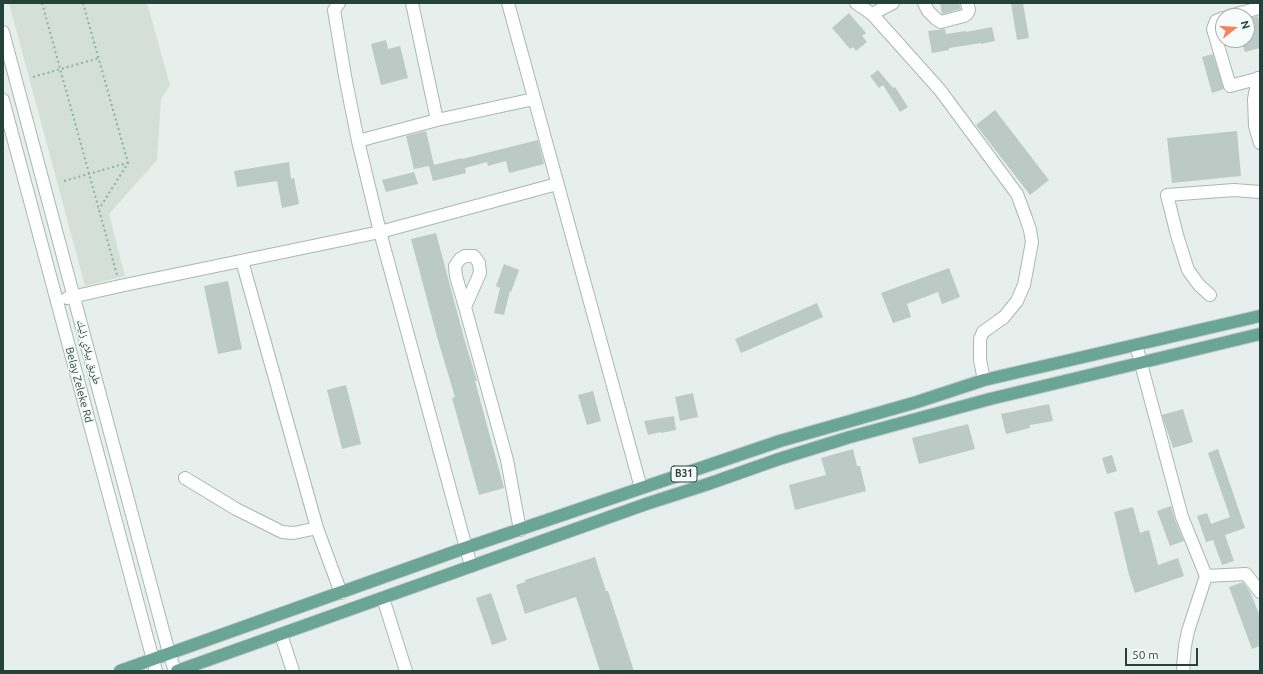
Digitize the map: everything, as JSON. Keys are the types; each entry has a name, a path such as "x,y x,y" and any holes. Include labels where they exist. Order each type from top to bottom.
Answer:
{"main road":[{"name":"B31","path":"120,671 154,665 169,654 465,548 780,441 918,402 984,380 1260,316"},
{"name":"B31","path":"176,671 681,492 779,459 850,437 990,399 1260,334"},
{"path":"676,477 681,492"}],"street":[{"path":"339,3 334,10 358,141 380,232 471,566"},
{"path":"412,3 437,120"},
{"path":"508,3 641,488"},
{"path":"856,3 872,14 940,90 1017,194 1026,218 1032,242 1024,285 1017,302 1004,317 983,332 980,338 980,360 984,380"},
{"path":"872,14 893,3"},
{"path":"924,3 928,11 941,22 967,14 969,10 967,3"},
{"path":"1215,23 1212,29 1215,38"},
{"name":"طريق بيلاي زليك","path":"3,32 169,654 176,671"},
{"path":"1218,48 1230,86 1259,78 1254,99 1255,126 1260,143"},
{"path":"358,141 437,120 534,99"},
{"name":"Belay Zeleke Rd","path":"3,100 154,665"},
{"path":"57,302 120,286 380,232 557,184"},
{"path":"1210,295 1198,284 1188,270 1167,195 1234,190 1260,192"},
{"path":"242,261 317,528 341,593"},
{"path":"465,307 507,460 520,530"},
{"path":"1136,345 1182,517 1206,576 1188,631 1185,646 1184,671"},
{"path":"185,478 236,509 282,532 294,533 317,528"},
{"path":"1206,576 1246,574 1260,592"},
{"path":"383,598 406,671"},
{"path":"280,635 293,671"}],"path":[{"path":"42,3 120,286"},
{"path":"84,3 128,163 99,209"},
{"path":"32,77 99,58"},
{"path":"64,181 128,163"}],"shaded area":[{"path":"9,3 147,3 170,85 161,99 157,160 109,214 125,276 85,286"}],"building":[{"path":"940,3 959,3 961,9 942,14"},
{"path":"1011,3 1023,3 1029,38 1017,40"},
{"path":"849,13 866,33 862,36 867,42 856,51 853,47 850,49 832,28"},
{"path":"1258,16 1260,25 1260,48 1245,52 1244,48 1255,48 1255,17"},
{"path":"992,27 995,41 949,48 949,50 932,53 928,31 945,29 946,34"},
{"path":"386,40 388,49 400,46 408,78 381,85 371,44"},
{"path":"1213,54 1224,89 1212,93 1202,57"},
{"path":"878,70 893,88 895,87 908,107 900,112 883,85 879,88 870,76"},
{"path":"995,110 1049,180 1030,195 976,125"},
{"path":"426,131 434,165 538,140 544,164 509,173 506,161 488,166 487,162 465,168 466,173 433,181 429,166 414,169 406,136"},
{"path":"1237,131 1241,176 1172,183 1167,138"},
{"path":"289,162 291,179 294,178 299,204 282,208 277,181 237,187 234,171"},
{"path":"414,172 418,184 386,192 382,180"},
{"path":"436,233 477,381 475,381 504,488 479,495 452,398 455,397 437,337 411,239"},
{"path":"504,264 519,270 511,292 510,291 504,315 494,313 500,288 496,286"},
{"path":"949,268 960,297 942,304 938,292 907,304 911,317 893,323 881,293"},
{"path":"228,281 242,349 218,354 204,286"},
{"path":"817,303 823,317 741,353 735,339"},
{"path":"346,385 361,444 342,449 327,390"},
{"path":"593,391 601,421 587,425 578,395"},
{"path":"693,393 698,417 680,421 675,397"},
{"path":"1049,404 1053,421 1030,425 1030,428 1006,434 1001,414"},
{"path":"1183,409 1193,442 1173,448 1162,415"},
{"path":"674,416 676,430 648,435 644,421"},
{"path":"968,424 975,449 919,464 912,438"},
{"path":"853,449 857,466 860,466 866,491 795,510 789,485 826,475 821,458"},
{"path":"1218,449 1245,528 1225,535 1234,561 1222,565 1213,540 1206,542 1197,516 1207,513 1211,524 1230,517 1208,453"},
{"path":"1112,455 1117,471 1107,474 1102,458"},
{"path":"1171,506 1184,541 1170,546 1157,511"},
{"path":"1133,507 1140,533 1149,530 1158,565 1178,558 1184,576 1135,593 1129,575 1114,512"},
{"path":"595,557 606,591 608,591 634,671 600,671 576,597 525,614 516,585 525,582 525,580"},
{"path":"1243,582 1250,592 1260,616 1260,646 1252,649 1229,587"},
{"path":"491,593 507,640 492,645 476,598"}]}
